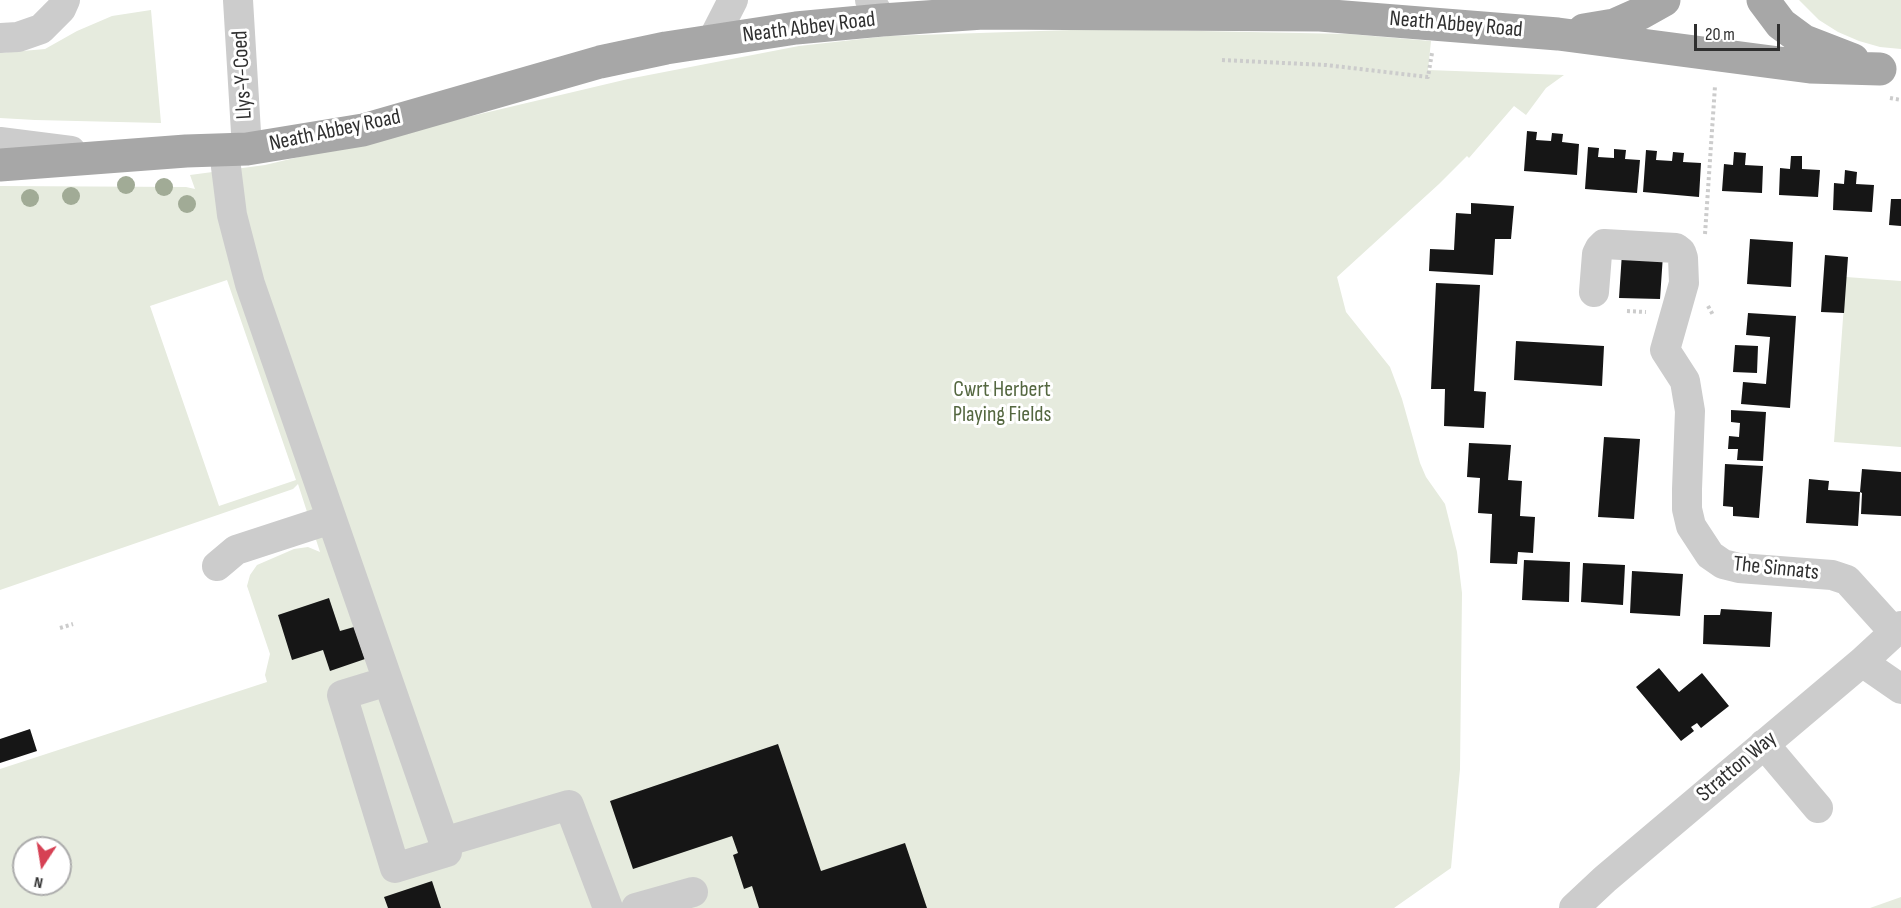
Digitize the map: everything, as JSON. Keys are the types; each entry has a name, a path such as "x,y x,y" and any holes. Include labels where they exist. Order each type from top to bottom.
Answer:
{"main road":[{"name":"Neath Abbey Road","path":"1558,34 1614,25 1664,0"},
{"path":"1763,0 1781,24 1804,41 1835,54 1891,70"},
{"name":"Neath Abbey Road","path":"0,165 186,151 236,150 363,130 600,62 796,28 876,10 983,13 1321,8 1558,34 1809,67 1891,70"}],"street":[{"path":"0,38 18,37 41,29 61,9 65,0"},
{"name":"Llys-Y-Coed","path":"238,0 236,150 232,215 250,284 444,842"},
{"path":"712,41 733,0"},
{"name":"Neath Abbey Road","path":"0,142 109,157"},
{"name":"The Sinnats","path":"1594,292 1597,254 1604,244 1676,249 1681,252 1684,283 1665,350 1685,381 1690,411 1687,509 1691,526 1710,555 1722,564 1739,568 1832,575 1847,580 1898,629"},
{"path":"217,566 236,550 332,519"},
{"name":"Stratton Way","path":"1574,908 1898,629"},
{"path":"1862,662 1901,689"},
{"path":"388,681 342,695 395,868 447,852 444,842 569,805 608,908"},
{"path":"1764,744 1818,808"},
{"path":"636,908 693,892"}],"path":[{"path":"1222,60 1326,64 1428,77 1433,50"},
{"path":"1705,234 1716,85"},
{"path":"60,628 73,624"}],"green space":[{"path":"1799,0 1901,0 1901,49 1880,47 1838,32 1819,20"},
{"path":"151,10 161,123 0,118 0,53 45,49 77,31 112,16"},
{"name":"Cwrt Herbert Playing Fields","path":"1101,29 1349,34 1431,41 1428,70 1564,75 1546,88 1526,115 1514,106 1469,158 1467,156 1337,277 1346,312 1390,367 1402,399 1420,463 1426,477 1445,504 1457,552 1462,593 1460,769 1451,868 1394,908 0,908 0,769 267,682 265,675 270,654 247,586 250,575 257,565 294,549 308,547 320,552 298,484 293,489 0,590 0,186 186,187 195,189 190,175 265,165 628,79 799,46 888,36","holes":["227,280 296,480 219,506 150,306"]},
{"path":"1846,277 1901,281 1901,447 1834,442"},
{"path":"1901,897 1901,908 1870,908"}],"building":[{"path":"1527,131 1537,132 1536,140 1551,141 1552,133 1563,134 1562,142 1579,144 1577,175 1524,171"},
{"path":"1588,147 1599,148 1598,157 1614,158 1614,149 1626,150 1625,159 1640,160 1637,193 1585,189"},
{"path":"1646,150 1657,151 1656,160 1672,161 1673,152 1684,153 1683,162 1701,163 1699,197 1643,192"},
{"path":"1734,152 1746,153 1745,165 1763,166 1762,193 1722,191 1724,164 1733,165"},
{"path":"1791,156 1802,156 1802,169 1820,170 1818,197 1779,195 1780,168 1790,169"},
{"path":"1845,170 1857,172 1856,184 1874,185 1872,212 1833,210 1834,183 1844,184"},
{"path":"1891,199 1901,199 1901,226 1889,225"},
{"path":"1471,203 1514,206 1511,239 1495,239 1493,275 1429,271 1430,249 1454,250 1456,213 1471,214"},
{"path":"1750,239 1793,242 1791,287 1747,284"},
{"path":"1622,253 1663,255 1660,299 1619,298"},
{"path":"1825,255 1848,257 1844,313 1821,312"},
{"path":"1436,283 1480,285 1474,391 1486,392 1484,428 1444,426 1445,389 1431,389"},
{"path":"1748,313 1796,316 1790,408 1741,404 1743,382 1766,384 1770,337 1746,335"},
{"path":"1516,341 1604,346 1602,386 1514,380"},
{"path":"1735,345 1758,346 1757,373 1733,372"},
{"path":"1731,410 1766,412 1763,461 1737,460 1738,449 1728,449 1729,436 1739,437 1740,423 1731,422"},
{"path":"1604,437 1640,439 1634,519 1598,517"},
{"path":"1469,443 1511,445 1508,480 1522,481 1520,516 1535,517 1533,553 1518,552 1517,564 1490,563 1492,514 1478,513 1480,478 1467,477"},
{"path":"1725,464 1763,466 1759,518 1733,516 1733,507 1723,506"},
{"path":"1862,469 1901,472 1901,516 1861,514 1862,493 1860,492"},
{"path":"1809,479 1829,481 1828,490 1860,492 1858,526 1806,523"},
{"path":"1524,560 1570,562 1569,602 1522,600"},
{"path":"1583,563 1625,565 1623,605 1581,602"},
{"path":"1632,571 1683,574 1680,616 1630,613"},
{"path":"329,598 340,631 354,627 365,659 330,671 323,650 292,660 278,615"},
{"path":"1721,609 1772,612 1770,647 1703,644 1704,615 1720,615"},
{"path":"1659,668 1679,692 1702,673 1729,706 1701,728 1697,723 1691,727 1694,731 1681,741 1636,687"},
{"path":"30,729 37,751 0,763 0,739"},
{"path":"778,744 821,871 905,843 927,908 759,908 752,886 744,889 733,855 738,853 732,836 633,869 610,801"},
{"path":"432,881 441,908 388,908 384,897"}]}
